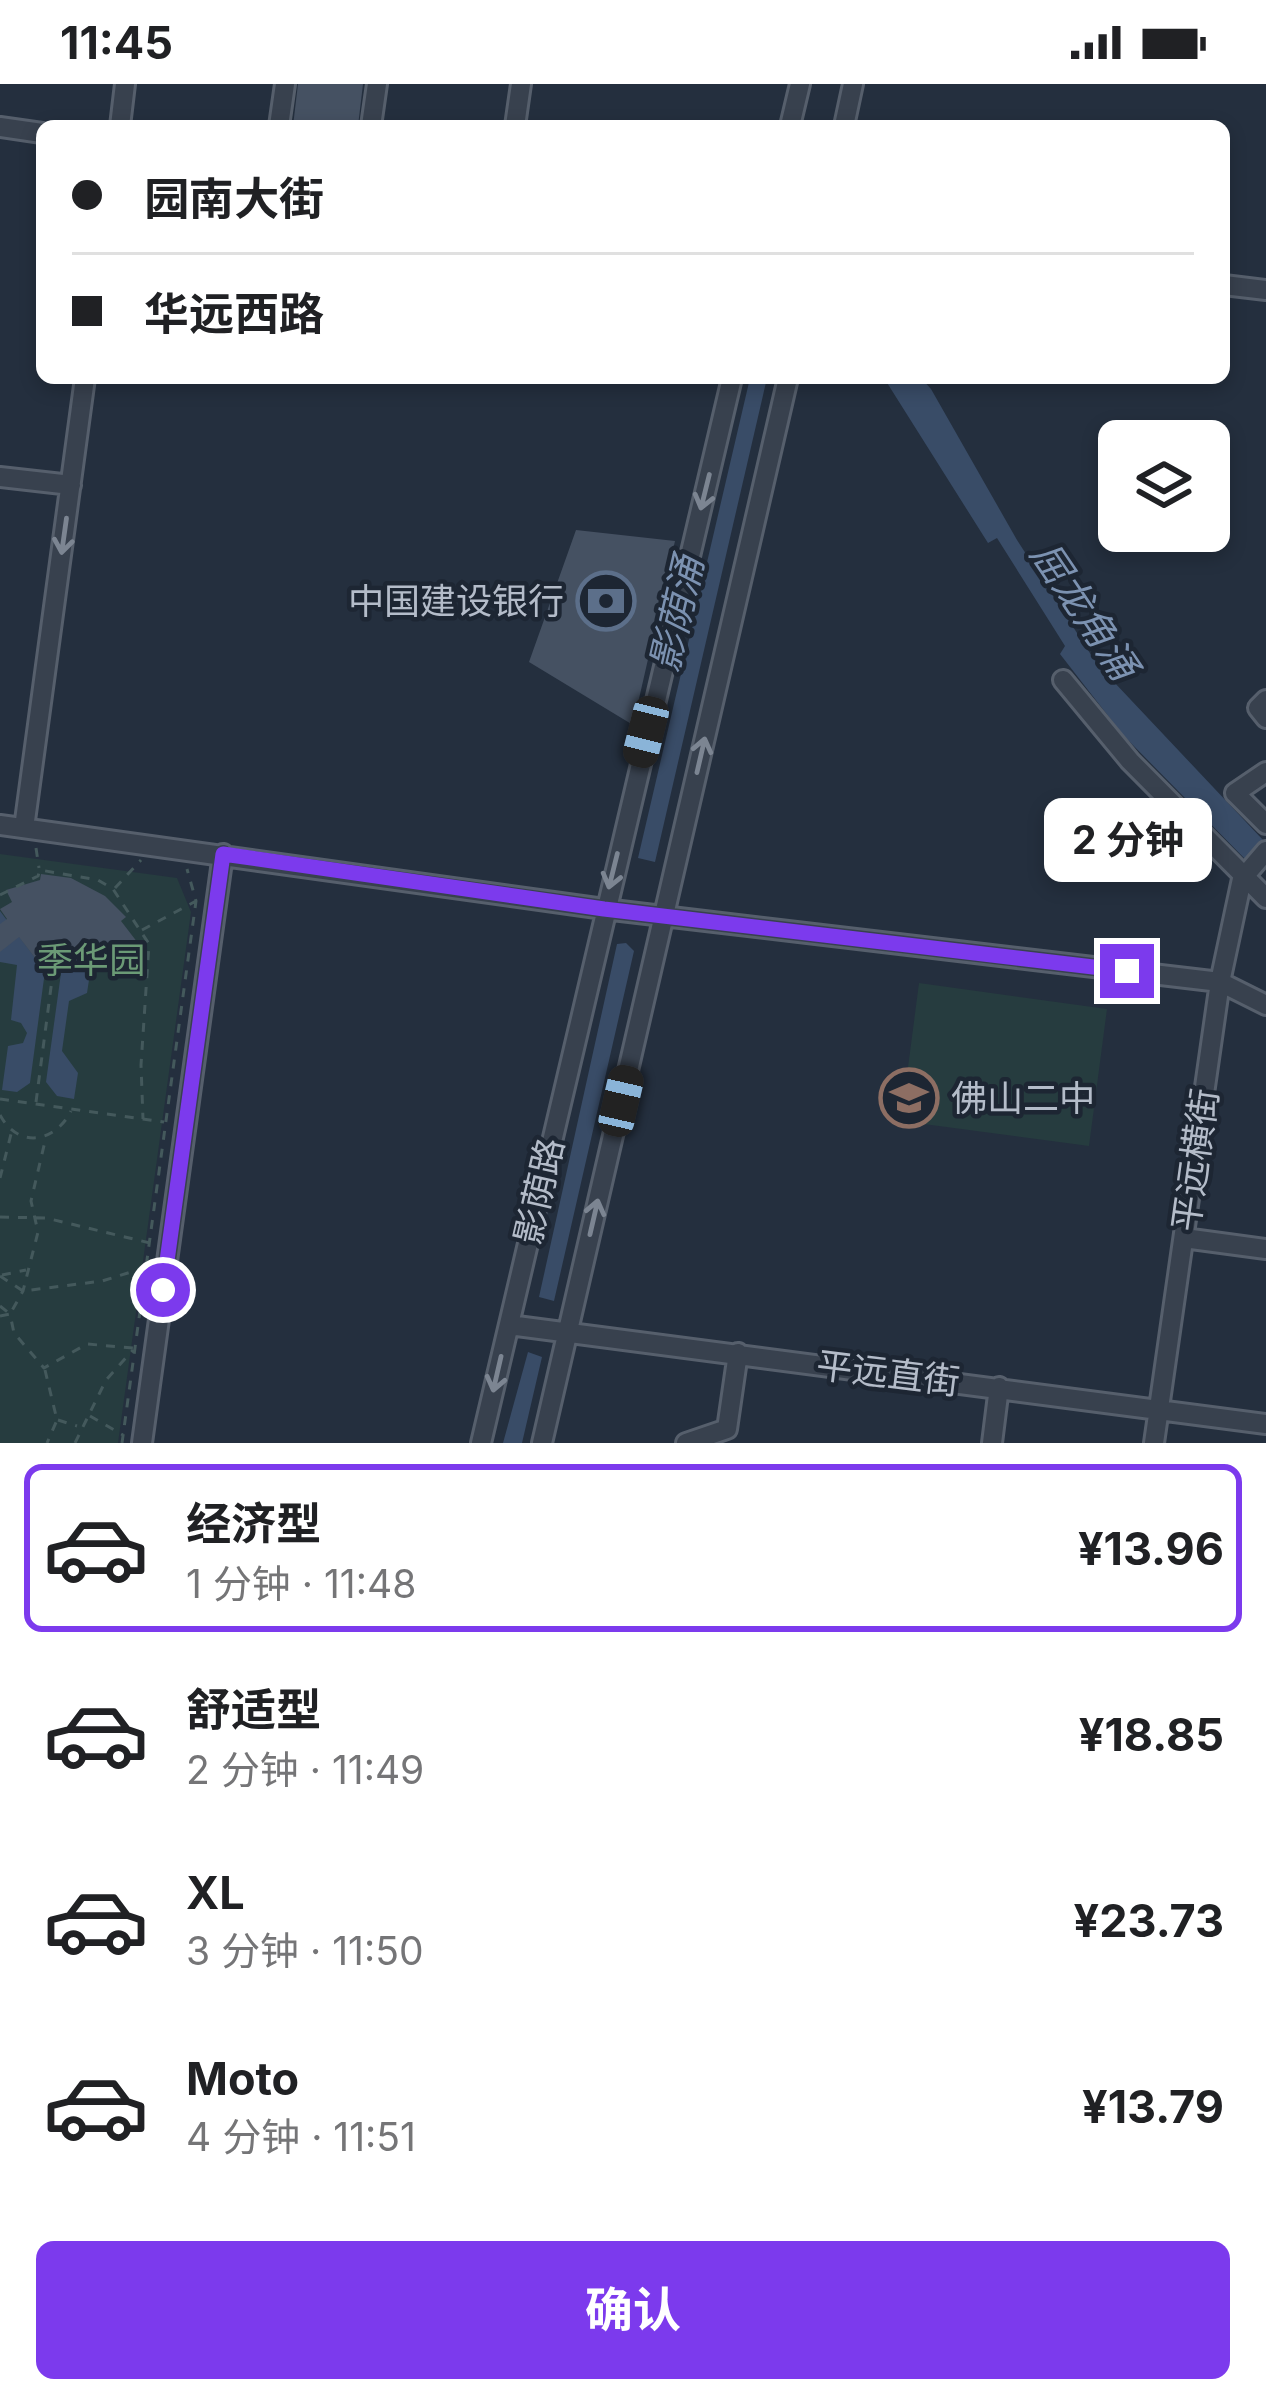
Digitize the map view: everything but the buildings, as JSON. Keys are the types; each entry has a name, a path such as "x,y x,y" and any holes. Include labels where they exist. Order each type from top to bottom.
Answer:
{"street":[{"path":"121,120 125,84"},
{"path":"280,120 285,84"},
{"path":"372,120 376,84"},
{"path":"515,120 521,84"},
{"path":"791,120 800,84"},
{"path":"845,120 853,84"},
{"path":"0,127 36,132"},
{"path":"1230,285 1266,290"},
{"path":"29,833 85,384"},
{"name":"影荫路","path":"481,1443 514,1325 604,909 731,384"},
{"name":"影荫路","path":"542,1443 561,1330 787,384"},
{"path":"0,477 71,485"},
{"path":"1063,680 1130,761 1199,826 1242,879 1266,898"},
{"path":"1266,700 1258,708 1266,718"},
{"path":"1266,772 1235,793 1266,824"},
{"path":"0,825 29,833 223,854 604,909 1220,982 1266,1004"},
{"path":"1242,879 1266,851"},
{"path":"142,1443 223,854"},
{"name":"平远横街","path":"1154,1443 1220,982 1242,879"},
{"path":"1184,1238 1266,1250"},
{"name":"平远直街","path":"514,1325 1266,1424"},
{"path":"686,1443 727,1429 738,1353"},
{"path":"992,1443 999,1388"}],"path":[{"path":"0,895 38,876 29,833"},
{"path":"113,889 148,852"},
{"path":"122,1443 196,901 186,867"},
{"path":"40,870 98,880 113,889 149,944 141,1065 143,1119"},
{"path":"141,931 196,901"},
{"path":"36,1104 53,972"},
{"path":"0,1099 166,1122"},
{"path":"47,1443 57,1420 44,1368 14,1333 10,1314 22,1291 38,1220 31,1201 46,1137 72,1109"},
{"path":"0,1115 12,1132 46,1137"},
{"path":"0,1178 12,1132"},
{"path":"0,1217 150,1243"},
{"path":"0,1276 22,1291 102,1281 146,1267"},
{"path":"0,1276 26,1270"},
{"path":"0,1306 10,1314"},
{"path":"0,1316 10,1314"},
{"path":"44,1368 87,1344 135,1348"},
{"path":"75,1443 79,1426 118,1360 135,1348"},
{"path":"89,1415 123,1435"},
{"path":"57,1420 79,1426"}],"green space":[{"name":"季华园","path":"0,854 177,878 191,912 118,1443 0,1443"},
{"path":"919,983 1107,1009 1089,1146 901,1121"}],"water":[{"path":"749,384 766,384 655,862 638,858"},
{"path":"888,384 926,384 931,389 1017,540 1097,664 1263,840 1245,859 1123,735 1060,654 1065,646 997,538 988,543"},
{"path":"0,911 45,971 30,1083 17,1092 2,1090 8,1046 23,1043 27,1033 21,1023 11,1020 17,965 0,962"},
{"path":"626,943 634,951 554,1301 539,1297 617,944"},
{"path":"89,950 93,954 87,993 69,1001 62,1051 78,1073 74,1099 57,1096 46,1082 61,973"},
{"path":"528,1352 542,1357 522,1443 503,1443"}],"place":[{"name":"中国建设银行","path":"606,601"},
{"name":"佛山二中","path":"909,1098"}],"route":[{"path":"163,1290 223,854 604,909 1127,971"}],"water label":[{"name":"屈龙角涌","path":"1085,610"},
{"name":"影荫涌","path":"676,614"}]}
